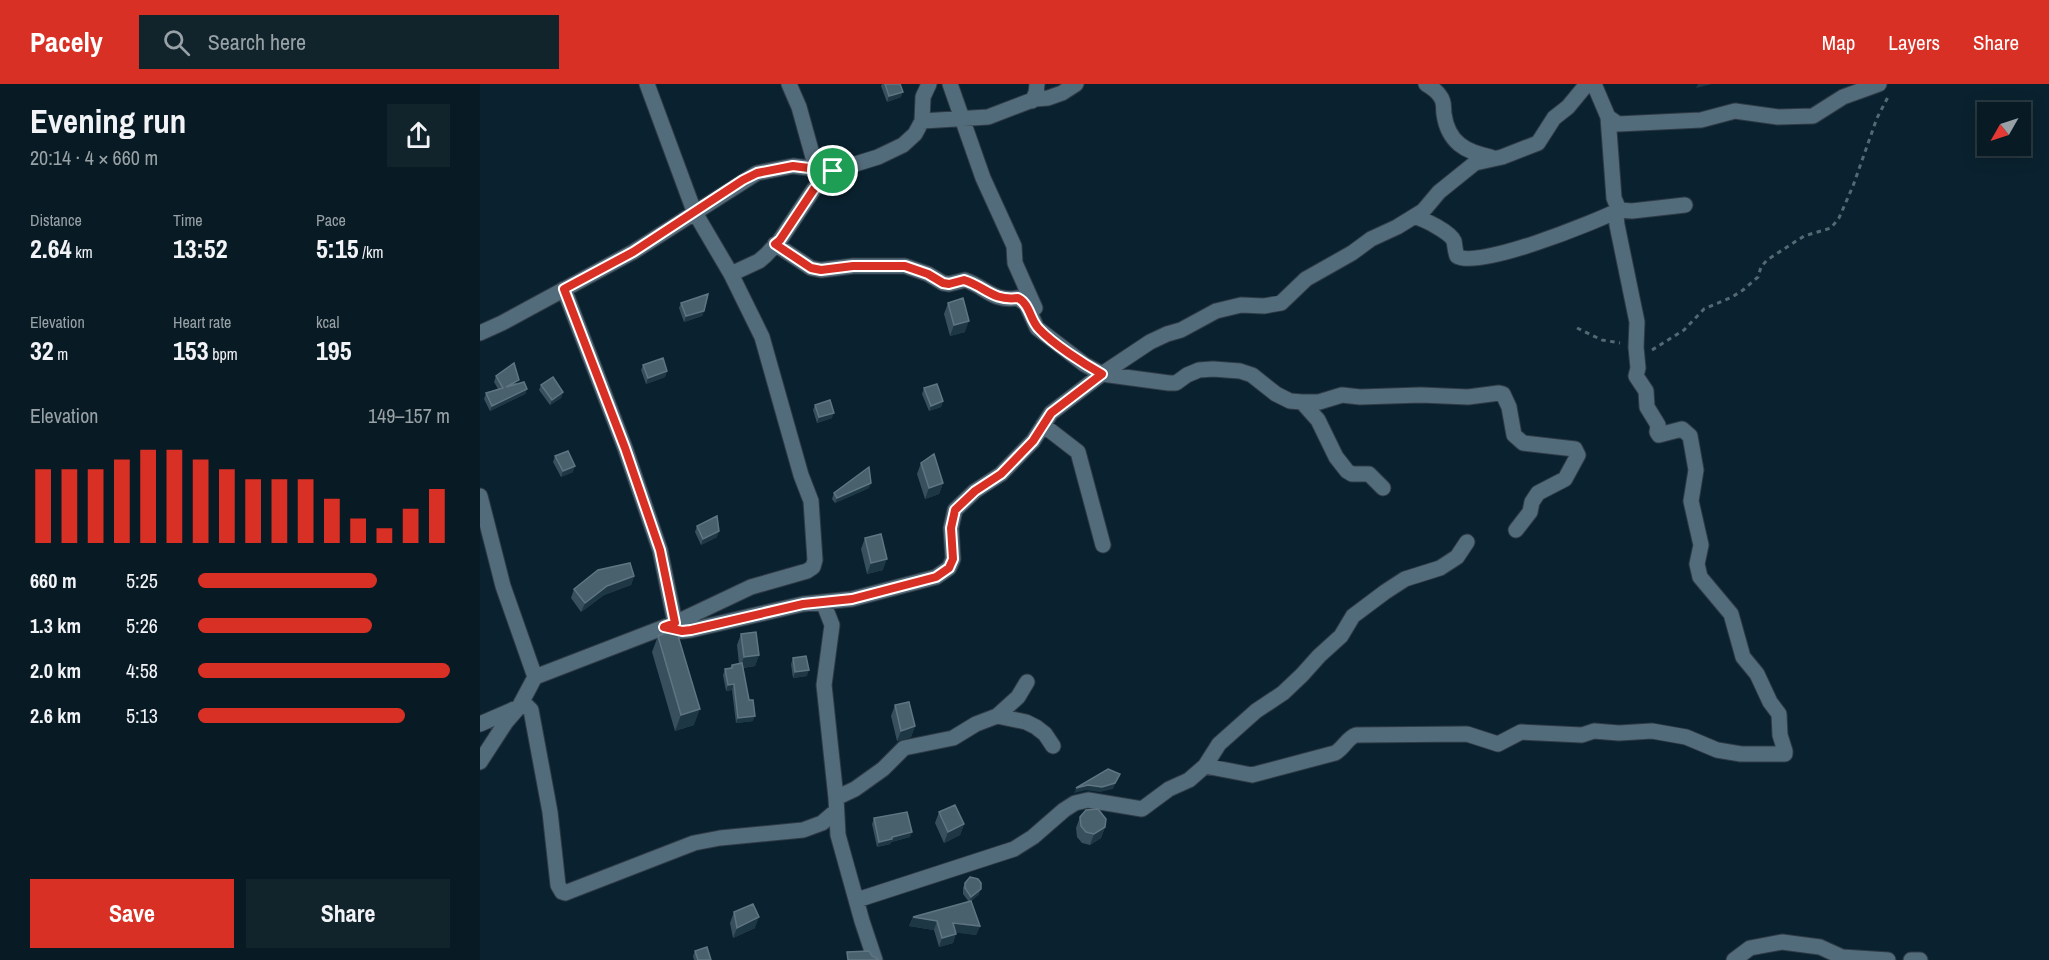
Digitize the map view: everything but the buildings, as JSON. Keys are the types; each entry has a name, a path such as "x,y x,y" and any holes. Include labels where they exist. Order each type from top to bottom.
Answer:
{"street":[{"path":"480,762 506,722 519,707 536,677 670,625 751,587 807,571 813,567 815,560 809,495 798,465 762,337 731,274 694,211 647,84"},
{"path":"789,84 799,107 816,168"},
{"path":"731,274 759,261 780,240 814,189 833,171 878,157 903,145 915,134 922,121 923,97 929,84"},
{"path":"950,84 983,178 1014,246 1015,263 1041,320 1051,333 1052,340"},
{"path":"1032,101 1037,84"},
{"path":"922,121 988,117 1062,93 1076,84"},
{"path":"1426,84 1441,97 1450,132 1461,148 1472,154 1496,159"},
{"path":"670,625 682,631 691,630 803,604 852,599 936,577 949,568 953,559 951,528 955,510 975,491 1001,474 1033,441 1051,413 1102,374 1158,337 1181,330 1216,311 1241,305 1264,306 1281,303 1306,279 1352,253 1371,239 1415,217 1439,192 1475,163 1531,148 1538,143 1554,118 1568,107 1587,84"},
{"path":"1205,766 1255,774 1335,753 1356,735 1394,734 1467,734 1498,744 1521,732 1582,735 1594,731 1619,733 1652,731 1686,736 1717,750 1785,754 1780,735 1779,714 1770,702 1757,674 1743,657 1731,615 1700,577 1697,564 1701,545 1691,501 1696,470 1690,436 1682,429 1661,436 1657,432 1658,425 1647,407 1646,391 1636,376 1638,368 1637,322 1617,225 1616,216 1619,210 1614,198 1608,117 1594,84"},
{"path":"1608,117 1618,124 1692,121 1735,111 1779,117 1813,116 1843,97 1884,88"},
{"path":"480,333 633,252 694,211 757,173 793,166 833,171"},
{"path":"1415,217 1423,219 1450,236 1454,241 1456,256 1461,259 1488,257 1513,250 1619,210 1632,211 1685,205"},
{"path":"775,244 811,268 821,270 853,266 905,266 928,274 943,283 949,284 964,280 996,297 1018,298 1026,304 1037,328 1084,364 1102,374 1176,383 1199,370 1240,371 1252,375 1290,401 1302,402 1319,402 1342,395 1360,398 1421,395 1468,397 1503,394 1509,407 1514,435 1522,443 1575,449 1578,455 1565,479 1538,493 1532,502 1530,512 1515,530"},
{"path":"564,289 625,448 660,550 670,625"},
{"path":"1302,402 1318,420 1336,457 1347,471 1352,474 1369,474 1383,488"},
{"path":"1043,425 1078,452 1103,545"},
{"path":"480,495 503,586 536,677"},
{"path":"857,900 1014,849 1033,837 1064,810 1081,801 1142,809 1169,789 1189,780 1205,766 1219,744 1256,711 1283,693 1341,636 1353,616 1405,579 1440,568 1457,557 1467,542"},
{"path":"824,602 832,625 824,693 838,835 875,960"},
{"path":"480,724 519,707 525,706 531,710 550,812 558,885 562,892 572,891 694,843 803,830 822,823 837,812 855,789 882,769 904,748 953,738 976,724 997,716 1018,698 1027,682"},
{"path":"997,716 1036,726 1046,734 1053,746"},
{"path":"1734,960 1744,950 1782,942 1820,947 1842,957 1888,960"},
{"path":"1911,960 1920,960"}],"path":[{"path":"1577,328 1602,340 1649,351 1659,348 1684,330 1704,309 1743,290 1758,277 1761,267 1767,260 1804,236 1831,228 1839,218 1853,186 1877,118 1884,88"}],"route":[{"path":"793,166 833,171 814,189 775,244 811,268 821,270 853,266 905,266 928,274 943,283 949,284 964,280 996,297 1018,298 1026,304 1037,328 1084,364 1102,374 1051,413 1033,441 1001,474 975,491 955,510 951,528 953,559 949,568 936,577 852,599 803,604 691,630 682,631 664,627 675,623 660,550 625,448 564,289 633,252 694,211 757,173 793,166"}]}
